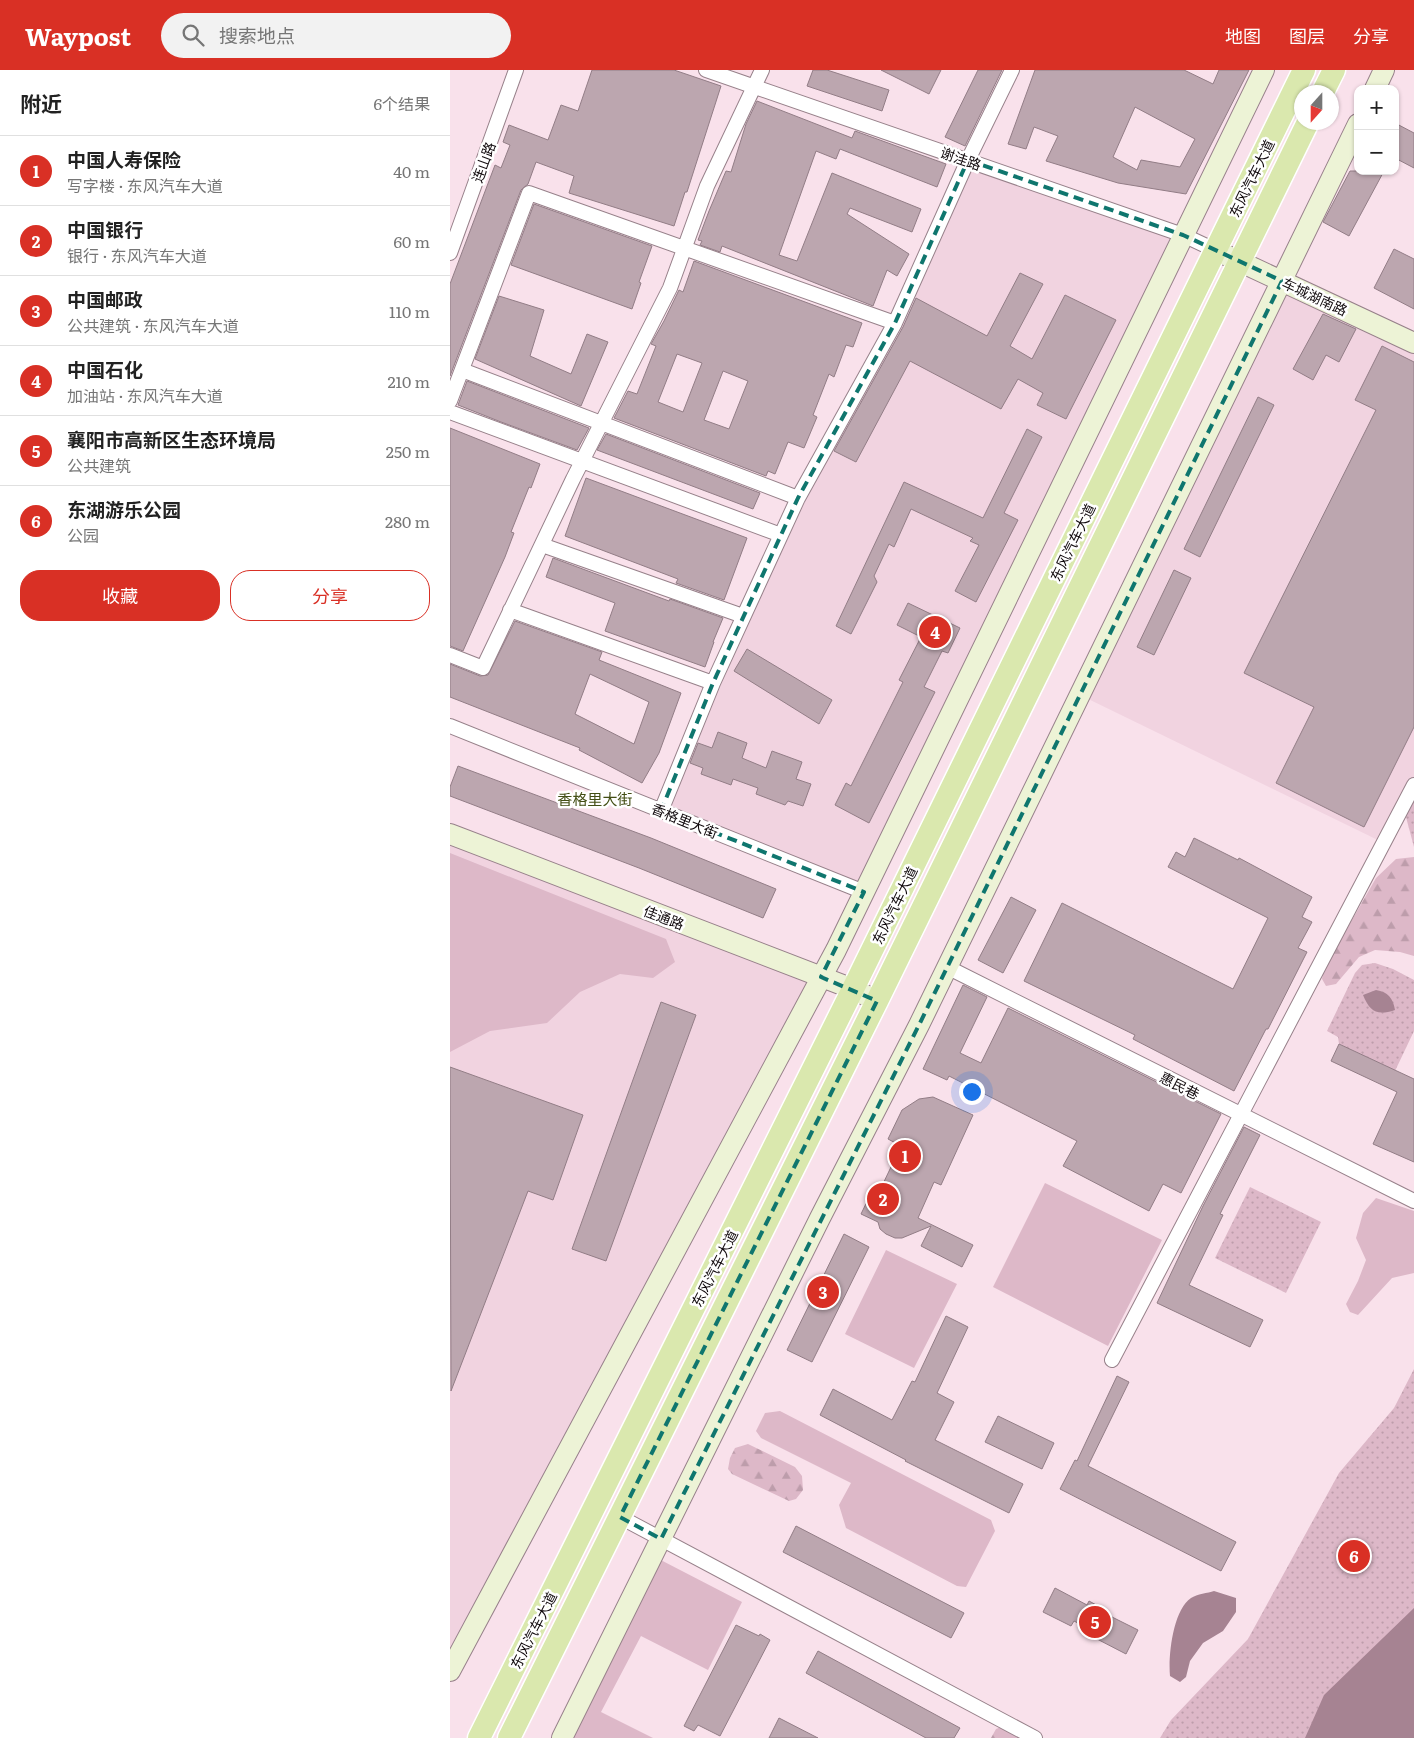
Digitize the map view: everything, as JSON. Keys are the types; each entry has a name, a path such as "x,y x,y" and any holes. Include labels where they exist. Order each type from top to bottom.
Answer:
{"main road":[{"name":"东风汽车大道","path":"479,1738 853,989 1304,70"},
{"path":"1326,85 1334,70"},
{"name":"东风汽车大道","path":"509,1738 877,1001 1304,130"}],"street":[{"name":"连山路","path":"450,253 516,70"},
{"name":"谢洼路","path":"706,70 1183,236 1215,250"},
{"path":"450,655 483,668 582,462 670,288 707,186 762,70"},
{"path":"661,811 713,684 798,498 895,323 968,160 1012,70"},
{"path":"450,1671 821,977 1264,70"},
{"path":"1377,85 1384,70"},
{"path":"562,1738 947,967 1355,130"},
{"path":"450,401 529,193 895,323"},
{"name":"车城湖南路","path":"1215,250 1414,343"},
{"path":"462,370 798,498"},
{"path":"450,412 782,535"},
{"path":"542,545 743,616"},
{"path":"510,610 713,684"},
{"name":"香格里大街","path":"450,726 864,892"},
{"path":"1112,1360 1414,785"},
{"name":"佳通路","path":"450,834 853,989 877,1001"},
{"name":"惠民巷","path":"947,967 1414,1201"},
{"path":"620,1517 1035,1738"}],"highlighted area":[{"path":"968,160 1183,235 1282,281 919,1025 661,1539 620,1517 877,1001 821,977 864,892 661,811 713,683 798,498 895,323"}],"shaded area":[{"path":"968,160 1183,235 864,892 661,811 743,616 895,323"},
{"path":"1282,281 1414,343 1414,785 1384,843 1080,695"},
{"path":"450,834 821,977 450,1671"},
{"path":"1376,990 1384,992 1389,996 1395,1010 1383,1013 1371,1009 1363,995"},
{"path":"1214,1591 1236,1598 1236,1612 1223,1631 1203,1643 1190,1661 1186,1677 1180,1682 1170,1676 1170,1657 1173,1634 1180,1612 1191,1598"},
{"path":"1414,1608 1414,1738 1305,1738 1324,1695"}],"green space":[{"path":"1414,785 1414,847 1403,806"},
{"path":"450,853 666,939 675,962 653,978 620,974 580,992 547,1023 490,1031 450,1052"},
{"path":"1414,857 1414,956 1400,952 1375,950 1359,957 1336,984 1326,986 1322,979 1324,969 1376,878 1396,859"},
{"path":"1375,963 1393,969 1414,980 1414,1031 1395,1071 1339,1044 1338,1037 1327,1031 1355,973 1362,965"},
{"path":"1045,1183 1162,1240 1108,1346 993,1287"},
{"path":"1250,1187 1321,1222 1286,1293 1215,1258"},
{"path":"1376,1198 1414,1211 1414,1273 1392,1278 1358,1315 1350,1312 1346,1304 1366,1260 1356,1238 1363,1213"},
{"path":"886,1250 957,1284 914,1368 845,1334"},
{"path":"1414,1369 1414,1738 1160,1738 1171,1720 1248,1639 1339,1473 1394,1408"},
{"path":"780,1411 991,1520 995,1531 966,1587 957,1586 846,1528 839,1505 851,1483 761,1438 756,1431 765,1413"},
{"path":"748,1444 795,1467 802,1476 803,1490 796,1499 789,1501 732,1474 728,1469 730,1458 735,1448"},
{"path":"653,1556 742,1602 708,1670 641,1636 601,1712 653,1738 562,1738"},
{"path":"1001,1727 1023,1738 991,1738 996,1729"}],"building":[{"path":"592,70 674,70 721,86 687,192 685,192 674,226 569,193 574,176 536,162 528,184 521,190 450,376 450,284 495,165 501,168 510,145 503,142 509,125 548,140 561,105 578,111"},
{"path":"813,70 827,70 889,90 882,111 807,86"},
{"path":"881,70 941,70 929,94"},
{"path":"978,70 1002,70 965,146 945,137"},
{"path":"1035,70 1184,70 1213,84 1219,70 1249,70 1186,194 1118,183 1046,161 1058,136 1034,127 1026,149 1008,144","holes":["1135,107 1195,139 1180,167 1141,160 1137,170 1113,157"]},
{"path":"757,101 852,138 855,131 946,164 937,187 840,149 836,159 816,151 779,255 797,261 832,173 921,209 912,232 850,208 847,214 909,254 897,276 887,270 873,306 722,246 720,252 700,245 702,241 698,240 709,211 726,171 731,172 746,124"},
{"path":"1399,125 1414,133 1414,168 1399,160"},
{"path":"1350,171 1354,171 1354,175 1382,175 1349,236 1323,222"},
{"path":"534,204 652,246 632,309 511,265"},
{"path":"1394,249 1414,259 1414,309 1374,288"},
{"path":"694,261 862,323 853,347 846,345 834,377 829,374 813,415 817,417 804,448 788,442 775,474 768,471 766,476 614,418 628,391 637,394 656,346 651,344 679,290 683,292","holes":["677,354 702,363 683,412 658,402","723,371 748,381 729,429 704,420"]},
{"path":"1020,273 1043,284 1010,346 1032,359 1065,295 1116,320 1066,419 1037,405 1043,393 1018,379 1001,409 910,361 856,462 834,451 903,327 916,298 987,336"},
{"path":"499,296 544,310 530,356 571,374 587,334 608,342 581,406 475,359"},
{"path":"1323,314 1356,329 1339,362 1326,355 1313,380 1293,369"},
{"path":"1382,346 1414,362 1414,727 1364,827 1276,783 1314,707 1244,673 1376,410 1355,400"},
{"path":"467,381 589,428 577,450 501,422 458,405"},
{"path":"1258,397 1274,405 1200,557 1184,549"},
{"path":"450,428 540,464 511,532 514,533 505,557 463,651 450,646"},
{"path":"1027,429 1042,437 1004,513 1018,520 976,602 955,591 979,545 970,541 973,538 911,509 894,547 889,544 874,576 877,582 851,634 836,626 904,482 983,518"},
{"path":"606,434 760,493 753,509 597,450"},
{"path":"586,478 747,538 724,600 676,583 678,579 565,536"},
{"path":"553,558 669,601 670,599 723,618 705,667 605,631 615,603 546,577"},
{"path":"1174,570 1191,578 1154,655 1137,647"},
{"path":"908,603 960,628 948,653 942,651 924,687 935,692 869,823 835,805 846,783 851,786 903,682 899,680 921,637 897,625"},
{"path":"515,621 602,652 599,660 681,693 659,753 642,783 579,750 580,748 450,697 450,664 480,676 488,675","holes":["590,674 649,702 634,744 575,714"]},
{"path":"747,649 832,700 819,724 734,671"},
{"path":"718,732 747,743 742,758 766,768 772,751 802,762 796,779 811,784 803,806 788,801 785,805 756,794 758,788 733,779 731,785 701,774 703,768 690,763 698,743 712,748"},
{"path":"458,766 651,838 776,889 763,918 639,868 450,796 450,787"},
{"path":"1194,838 1238,860 1239,858 1312,897 1302,917 1312,922 1298,948 1307,952 1234,1091 1133,1039 1135,1035 1024,981 1062,903 1233,989 1268,918 1168,867 1176,852 1185,857"},
{"path":"1011,897 1036,910 1003,973 978,960"},
{"path":"963,985 987,997 960,1053 981,1063 1008,1008 1221,1114 1181,1193 1163,1184 1149,1211 1063,1166 1077,1141 949,1076 947,1080 923,1069"},
{"path":"661,1002 696,1015 606,1261 572,1249"},
{"path":"1339,1044 1414,1079 1414,1162 1373,1144 1397,1092 1331,1061"},
{"path":"450,1067 583,1115 553,1200 528,1191 451,1391"},
{"path":"933,1097 973,1115 941,1185 934,1182 918,1218 973,1245 962,1267 921,1246 931,1226 902,1238 895,1238 880,1229 878,1222 861,1214 875,1185 881,1188 901,1146 888,1139 902,1110 919,1099"},
{"path":"1244,1127 1260,1135 1220,1214 1223,1215 1189,1285 1263,1320 1250,1347 1157,1303 1203,1206"},
{"path":"844,1234 869,1247 812,1362 787,1350"},
{"path":"946,1316 968,1327 937,1393 954,1402 935,1440 1023,1484 1009,1513 905,1461 820,1415 833,1389 892,1420 912,1381 915,1382"},
{"path":"1117,1376 1129,1382 1088,1466 1236,1542 1221,1571 1060,1489 1075,1460 1077,1461"},
{"path":"998,1416 1054,1443 1042,1469 985,1442"},
{"path":"796,1526 964,1613 951,1638 783,1552"},
{"path":"1055,1588 1087,1605 1089,1601 1109,1612 1108,1615 1138,1630 1126,1654 1097,1639 1099,1634 1074,1621 1071,1626 1043,1612"},
{"path":"736,1625 770,1640 720,1736 698,1725 694,1731 684,1726"},
{"path":"818,1651 960,1728 954,1738 926,1738 806,1673"},
{"path":"779,1718 818,1738 769,1738"}],"place":[{"name":"中国石化","path":"935,632"},
{"name":"中国人寿保险","path":"905,1156"},
{"name":"中国银行","path":"883,1199"},
{"name":"中国邮政","path":"823,1292"},
{"name":"东湖游乐公园","path":"1354,1556"},
{"name":"襄阳市高新区生态环境局","path":"1095,1622"}],"district":[{"name":"香格里大街","path":"595,798"}]}
